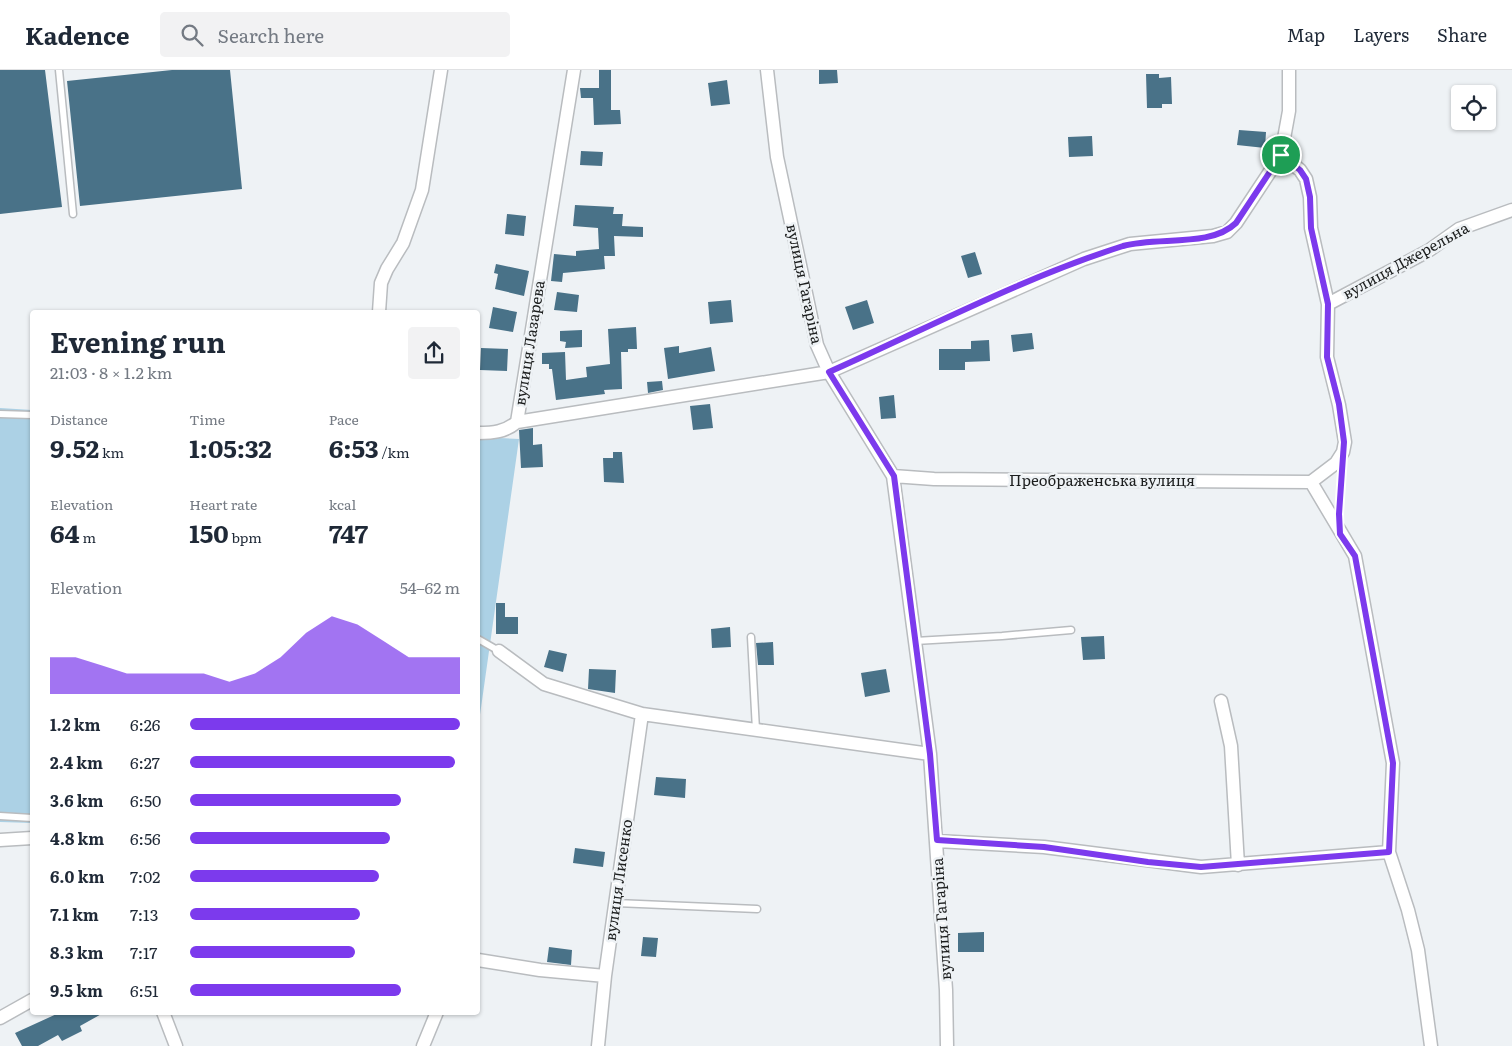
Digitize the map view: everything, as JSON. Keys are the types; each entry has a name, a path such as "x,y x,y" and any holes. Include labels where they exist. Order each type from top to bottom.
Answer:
{"street":[{"path":"379,310 382,283 387,269 403,243 422,190 441,70"},
{"name":"вулиця Лазарева","path":"574,70 517,422 829,372"},
{"name":"вулиця Гагаріна","path":"767,70 777,157 817,345 829,372 894,476 930,754 946,990 947,1046"},
{"path":"829,372 1084,259 1130,244 1213,236 1227,232 1236,223 1281,155 1289,111 1291,71"},
{"path":"1281,155 1300,170 1306,179 1310,197 1311,228 1328,304 1327,357 1339,404 1344,442 1343,452 1336,463 1311,482 1355,556 1393,763 1389,852 1408,910 1418,950 1432,1046"},
{"name":"вулиця Джерельна","path":"1328,304 1428,252 1459,229 1512,210"},
{"path":"480,433 509,429 517,422"},
{"name":"Преображенська вулиця","path":"894,476 934,479 1311,482"},
{"path":"499,651 544,684 642,714 930,754"},
{"path":"1221,701 1231,746 1238,865"},
{"name":"вулиця Лисенко","path":"598,1046 605,976 642,714"},
{"path":"0,840 30,838"},
{"path":"937,840 1044,847 1148,862 1201,867 1389,852"},
{"path":"480,960 540,970 605,976"},
{"path":"0,1018 30,1001"},
{"path":"164,1015 176,1046"},
{"path":"422,1046 436,1015"}],"lane":[{"path":"59,70 73,214"},
{"path":"0,414 30,416"},
{"path":"915,641 1071,630"},
{"path":"751,637 756,730"},
{"path":"480,640 499,651"},
{"path":"0,816 30,818"},
{"path":"616,903 757,909"}],"path":[{"path":"1339,514 1344,462 1343,452"}],"shaded area":[{"path":"0,408 30,410 30,823 0,822"},
{"path":"480,437 519,439 480,715"}],"building":[{"path":"0,70 45,70 62,207 0,214"},
{"path":"172,70 230,70 242,189 80,206 67,81"},
{"path":"599,70 611,70 611,110 620,110 621,124 594,125 593,98 581,98 580,88 599,88"},
{"path":"819,70 837,70 838,83 819,84"},
{"path":"1146,74 1159,74 1159,78 1171,77 1172,104 1162,104 1162,108 1147,108"},
{"path":"727,80 730,104 711,106 708,83"},
{"path":"1239,130 1266,132 1265,148 1237,145"},
{"path":"1092,136 1093,156 1069,157 1068,137"},
{"path":"581,151 603,152 602,166 580,165"},
{"path":"575,205 614,207 613,214 623,214 622,226 643,227 643,237 614,236 615,256 604,256 605,269 563,273 562,282 551,281 554,254 576,256 576,251 599,249 598,228 573,226"},
{"path":"507,214 526,216 524,236 505,234"},
{"path":"975,252 982,274 968,278 961,256"},
{"path":"496,264 529,271 524,296 495,289 498,274 494,273"},
{"path":"557,292 579,295 577,312 554,310"},
{"path":"731,300 733,322 710,324 708,302"},
{"path":"867,300 874,323 853,330 845,307"},
{"path":"493,307 517,312 513,332 489,328"},
{"path":"636,327 637,349 628,349 628,352 621,352 622,389 604,390 605,394 556,400 552,369 549,369 549,364 542,364 542,353 565,352 566,380 587,377 586,367 610,364 608,329"},
{"path":"582,330 582,347 565,348 566,342 560,341 560,331"},
{"path":"1032,333 1034,349 1013,352 1011,335"},
{"path":"989,340 990,361 965,362 965,370 939,370 939,349 971,349 971,341"},
{"path":"679,346 679,353 711,347 715,371 668,379 664,348"},
{"path":"481,348 508,349 507,371 480,370"},
{"path":"662,381 663,390 648,393 647,382"},
{"path":"894,395 896,418 881,419 879,397"},
{"path":"710,404 713,428 693,430 690,406"},
{"path":"533,428 533,445 542,444 543,467 521,468 519,430"},
{"path":"613,452 622,452 624,483 604,482 603,458 613,458"},
{"path":"496,603 505,603 505,617 518,617 518,634 496,634"},
{"path":"730,627 731,647 712,648 711,629"},
{"path":"1104,636 1105,659 1083,660 1081,637"},
{"path":"773,642 774,665 758,665 756,643"},
{"path":"549,650 567,654 563,672 544,667"},
{"path":"589,669 616,670 615,693 588,689"},
{"path":"886,669 890,692 865,697 861,673"},
{"path":"656,777 686,779 685,798 654,795"},
{"path":"575,848 605,852 603,867 573,863"},
{"path":"984,932 984,952 958,952 958,933"},
{"path":"643,937 658,938 656,957 641,956"},
{"path":"549,947 572,950 571,965 547,962"},
{"path":"54,1015 100,1015 80,1026 82,1031 62,1041 58,1035 38,1046 22,1046 15,1033"}],"route":[{"path":"1281,155 1300,170 1306,179 1310,197 1311,228 1328,304 1327,357 1339,404 1344,442 1339,514 1340,534 1355,556 1368,618 1393,763 1389,852 1201,867 1148,862 1044,847 937,840 930,754 894,476 829,372 942,320 1084,259 1130,244 1213,236 1227,232 1236,223 1281,155"}]}
